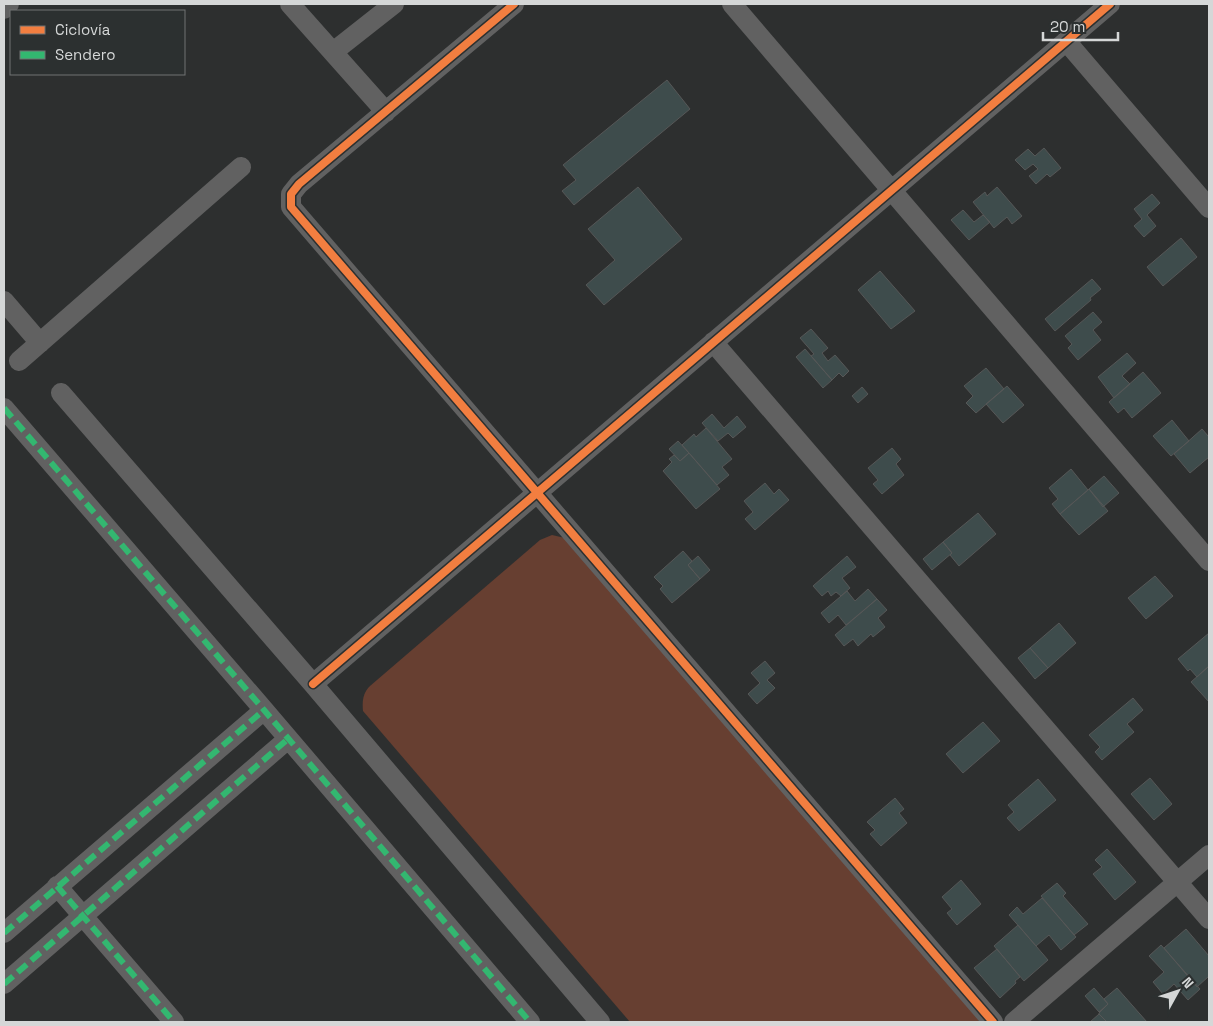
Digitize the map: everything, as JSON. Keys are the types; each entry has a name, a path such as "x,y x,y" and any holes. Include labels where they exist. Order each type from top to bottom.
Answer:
{"street":[{"path":"4,8 9,4"},
{"path":"290,4 386,112"},
{"path":"333,52 394,4"},
{"path":"514,4 299,184 291,194 291,207 993,1022"},
{"path":"732,4 1209,561"},
{"path":"313,684 1110,4"},
{"path":"1066,42 1209,208"},
{"path":"19,361 241,167"},
{"path":"4,301 40,343"},
{"path":"713,342 1209,919"},
{"path":"61,394 313,684 600,1022"},
{"path":"4,408 530,1022"},
{"path":"4,933 264,710"},
{"path":"4,984 288,740"},
{"path":"1014,1022 1209,856"},
{"path":"57,886 174,1022"}],"shaded area":[{"path":"552,535 565,538 978,1017 979,1022 630,1022 363,711 364,697 370,686 540,540"}],"building":[{"path":"667,80 690,109 574,205 562,191 576,180 563,165"},
{"path":"1044,148 1061,168 1050,177 1047,174 1036,184 1029,176 1038,169 1033,164 1025,170 1015,160 1028,149 1035,156"},
{"path":"638,187 682,239 604,305 586,285 615,260 588,229"},
{"path":"997,187 1022,216 1012,224 1007,217 994,228 973,202 985,192 987,196"},
{"path":"1152,194 1160,203 1147,215 1156,226 1144,237 1134,226 1142,219 1134,209"},
{"path":"963,210 974,222 983,215 990,222 969,240 951,220"},
{"path":"1181,238 1197,257 1163,286 1147,267"},
{"path":"880,271 915,311 891,329 858,290"},
{"path":"1092,279 1101,289 1055,331 1045,319"},
{"path":"1093,312 1102,322 1093,330 1101,340 1078,360 1068,348 1072,344 1065,336"},
{"path":"811,329 828,348 822,353 828,361 835,355 849,371 843,377 839,373 832,380 811,356 814,354 800,338"},
{"path":"805,349 832,380 823,388 796,357"},
{"path":"1127,353 1136,363 1122,376 1130,384 1114,398 1098,377"},
{"path":"986,368 1004,389 976,413 966,403 973,396 964,386"},
{"path":"1143,372 1161,393 1132,418 1124,408 1118,413 1109,402"},
{"path":"1007,386 1024,405 1003,423 986,404"},
{"path":"862,387 868,394 858,403 852,396"},
{"path":"712,414 724,428 737,416 746,427 733,438 728,433 718,441 702,423"},
{"path":"1172,420 1189,441 1171,456 1153,436"},
{"path":"706,428 732,459 722,467 729,475 717,485 682,445 694,434 696,437"},
{"path":"1202,429 1209,437 1209,457 1190,473 1174,454"},
{"path":"678,441 689,453 680,461 669,449"},
{"path":"892,448 901,459 896,464 904,475 882,494 873,484 878,480 868,468"},
{"path":"689,453 720,489 696,509 663,471 672,462 669,459 674,455 680,461"},
{"path":"1071,469 1088,490 1060,514 1052,504 1058,499 1049,488"},
{"path":"1104,476 1119,493 1103,507 1089,489"},
{"path":"765,483 774,494 779,489 789,500 755,530 745,519 753,512 744,501"},
{"path":"1089,489 1108,511 1079,535 1060,514"},
{"path":"978,513 996,534 959,566 943,542"},
{"path":"943,542 952,553 932,570 923,559"},
{"path":"683,551 692,561 688,565 700,579 672,603 660,589 663,586 654,577"},
{"path":"698,556 710,570 700,579 688,565"},
{"path":"847,556 856,567 842,578 850,588 841,596 836,592 831,596 828,591 822,596 813,586"},
{"path":"1155,576 1173,596 1146,619 1128,598"},
{"path":"868,589 877,599 846,625 838,615 829,623 821,613 847,591 855,601"},
{"path":"877,599 887,610 878,618 885,627 873,637 871,634 858,646 853,639 844,646 835,635"},
{"path":"1059,623 1076,643 1048,668 1030,648"},
{"path":"1209,633 1209,666 1197,677 1190,669 1188,671 1178,659"},
{"path":"1030,648 1048,668 1035,679 1018,658"},
{"path":"765,661 775,673 767,680 775,688 757,704 748,694 760,683 751,673"},
{"path":"1209,666 1209,702 1191,682"},
{"path":"1133,698 1143,710 1127,724 1134,732 1102,760 1095,752 1100,747 1089,735"},
{"path":"983,722 1000,741 963,773 946,754"},
{"path":"1150,778 1172,804 1154,820 1131,794"},
{"path":"1038,779 1056,800 1019,831 1007,818 1014,812 1008,805"},
{"path":"895,798 904,809 899,813 907,823 881,846 870,834 875,830 867,822"},
{"path":"1107,849 1136,882 1115,900 1093,874 1102,867 1095,860"},
{"path":"961,880 981,904 957,925 947,913 952,909 942,897"},
{"path":"1057,883 1066,893 1063,896 1088,924 1074,935 1041,896"},
{"path":"1042,898 1076,937 1061,950 1049,935 1036,946 1009,915 1017,907 1023,914"},
{"path":"1018,925 1048,960 1024,981 994,946"},
{"path":"1186,929 1209,956 1209,976 1197,987 1164,948"},
{"path":"1161,945 1200,989 1188,1000 1174,984 1163,994 1153,982 1164,972 1149,956"},
{"path":"997,949 1020,977 1000,998 974,968"},
{"path":"1094,988 1108,1004 1099,1012 1085,996"},
{"path":"1117,988 1147,1022 1107,1022 1099,1014 1108,1004 1104,999"},
{"path":"1099,1014 1107,1022 1090,1022"}],"marked path":[{"path":"4,408 530,1022"},
{"path":"4,933 264,710"},
{"path":"4,984 288,739"},
{"path":"57,886 174,1022"}],"cycle path":[{"path":"514,4 299,184 291,194 291,207 993,1022"},
{"path":"313,684 1110,4"}]}
